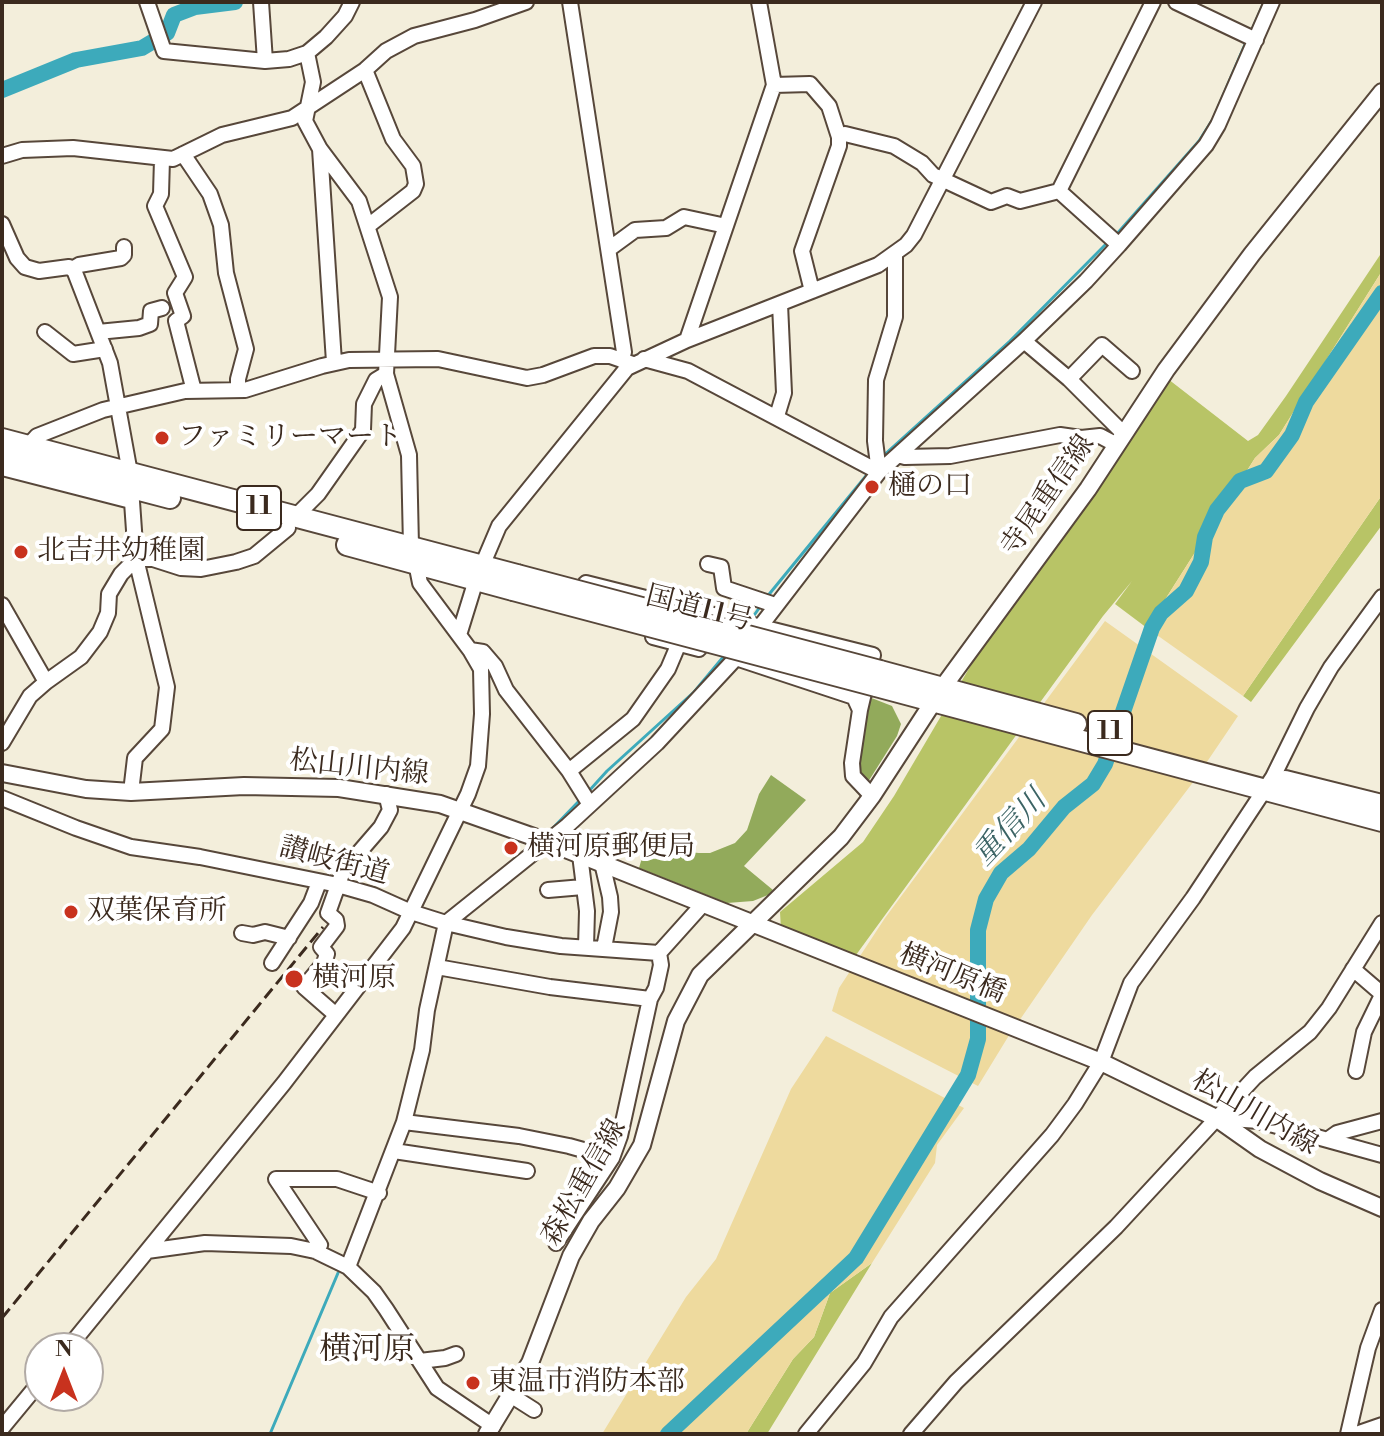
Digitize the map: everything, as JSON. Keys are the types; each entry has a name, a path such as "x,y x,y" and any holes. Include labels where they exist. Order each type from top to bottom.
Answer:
{"highway":[{"name":"国道11号","path":"2,439 28,446 130,487"},
{"name":"国道11号","path":"2,454 291,523 939,694 1261,781 1382,821"},
{"name":"国道11号","path":"1261,781 1382,805"}],"main road":[{"name":"寺尾重信線","path":"752,924 841,837 1166,370 1252,254 1382,92"},
{"name":"松山川内線","path":"2,773 86,789 131,792 288,786 386,794 458,810 548,842 784,936"},
{"name":"森松重信線","path":"490,1430 530,1363 571,1256 642,1145 683,1004 700,975 752,924"},
{"name":"横河原橋","path":"784,936 1101,1062"},
{"name":"松山川内線","path":"1101,1062 1216,1118 1260,1149 1320,1181 1382,1208"}],"street":[{"path":"147,2 164,51 265,61 289,59 307,53 345,16 352,2"},
{"path":"261,2 265,61"},
{"path":"2,156 22,150 73,148 173,159 222,135 274,125 306,111 365,70 386,51 414,36 475,20 526,2"},
{"path":"570,2 624,352 633,361"},
{"path":"687,340 774,85 759,2"},
{"path":"860,710 854,697 736,658 505,597 497,578 499,526 633,361 895,256 914,235 1034,2"},
{"path":"839,137 845,134 894,146 943,180 991,202 1007,196 1020,201 1059,191 1153,2"},
{"path":"1176,2 1256,40"},
{"path":"348,1267 404,1122 422,1050 444,922 548,842 657,743 736,658 879,472 1024,341 1119,245 1206,145 1218,125 1272,2"},
{"path":"81,1332 284,1083 403,928 468,794 478,766 481,669 420,583 414,555 409,455 386,374 390,297 359,201 320,149 305,121 313,82 307,53"},
{"path":"365,70 393,139 413,166 416,184 413,191 368,226"},
{"path":"774,85 810,84 829,106 839,137 839,146 802,251 812,291"},
{"path":"320,149 334,362"},
{"path":"183,154 210,194 221,225 226,273 246,349 238,390"},
{"path":"162,159 161,194 155,206 185,277 175,293 183,316 176,321 194,391"},
{"path":"1059,191 1119,245"},
{"path":"609,249 635,230 666,228 684,217 726,226"},
{"path":"2,224 17,258 25,267 39,271 54,267 72,269 121,258 124,247"},
{"path":"879,472 875,441 876,380 895,317 895,256"},
{"path":"72,269 105,349 119,406 136,559 167,687 162,729 135,758 131,792"},
{"path":"777,416 784,393 780,304"},
{"path":"98,332 150,324 151,311 162,308"},
{"path":"45,332 73,354 105,349"},
{"path":"1024,341 1069,379 1120,440"},
{"path":"1069,379 1102,345 1132,371"},
{"path":"28,446 37,436 103,410 194,391 238,390 281,380 334,362 363,358 438,359 527,378 594,356 610,356 688,371 879,472"},
{"path":"2,743 30,696 81,657 100,632 108,613 109,594 121,574 136,559 153,559 181,568 210,568 254,556 291,523 318,494 363,430 364,404 376,380 386,374"},
{"path":"898,455 950,456 1060,435 1120,440"},
{"path":"2,468 130,487"},
{"path":"459,635 497,578 512,564 873,655 860,710 853,776 872,796"},
{"path":"708,564 721,567 724,588 775,605"},
{"path":"806,1434 864,1363 891,1317 1052,1135 1101,1062 1131,983 1193,898 1331,667 1382,597"},
{"path":"2,605 46,682"},
{"path":"569,771 633,719 668,669 692,610"},
{"path":"470,650 483,652 495,666 506,690 569,771 589,803"},
{"path":"328,913 343,871 381,827 390,810 386,794"},
{"name":"讃岐街道","path":"2,798 131,847 200,857 338,885 373,895 411,912 506,937 561,946 659,953"},
{"path":"580,855 587,911 586,947"},
{"path":"602,863 611,912 604,948"},
{"path":"272,963 311,903 319,882"},
{"path":"548,890 583,887"},
{"path":"311,903 336,920 337,926 321,947 327,954 324,963 304,987 336,1015"},
{"path":"556,1243 612,1158 627,1109 650,999 656,988 661,965 659,953 703,904"},
{"path":"911,1434 956,1382 1116,1227 1255,1077 1310,1032 1329,1008 1382,923"},
{"path":"242,933 253,935 265,932 289,938"},
{"path":"324,963 357,988"},
{"path":"437,967 550,987 650,999"},
{"path":"1353,969 1382,994 1364,1032 1356,1071"},
{"path":"1216,1118 1259,1121 1330,1138 1382,1155"},
{"path":"1330,1138 1337,1133 1382,1121"},
{"path":"404,1122 519,1136 612,1158"},
{"path":"394,1151 527,1171"},
{"path":"315,1251 320,1245 276,1179 337,1179 376,1192"},
{"path":"147,1251 227,1243 291,1246 315,1251 348,1267 374,1292 442,1393 490,1430"},
{"path":"1348,1434 1368,1348 1382,1310"},
{"path":"420,1361 433,1361 456,1354"},
{"path":"512,1396 534,1410"},
{"path":"2,1428 24,1401"},
{"path":"1356,1434 1382,1425"}],"green space":[{"path":"1382,252 1382,271 1279,435 1255,458 1147,628 1115,604 1132,581 1103,616 856,955 781,929 780,912 863,842 894,796 984,643 1168,379 1248,441 1258,435 1286,396"},
{"path":"1382,495 1382,525 1251,702 1243,696"},
{"path":"869,697 892,706 901,724 897,736 868,782 857,766"},
{"path":"771,775 806,800 744,866 773,890 768,895 753,901 727,903 639,868 644,851 660,839 670,839 688,852 699,853 710,853 735,843 747,830 759,794"},
{"path":"872,1263 767,1434 746,1434 793,1359 814,1337 830,1293"}],"sand":[{"path":"1382,271 1382,495 1243,696 1147,628 1255,458 1279,435"},
{"path":"1105,621 1238,716 1194,781 1092,915 978,1086 832,1011 839,988 885,918"},
{"path":"826,1036 964,1108 937,1145 935,1163 872,1263 830,1293 814,1337 793,1359 746,1434 602,1434 686,1297 716,1259 791,1089"}],"waterway":[{"path":"2,90 76,60 142,48 167,33 174,15 195,7 235,2"},
{"path":"1251,32 1264,2"},
{"path":"1115,236 1199,141 1213,119 1246,42"},
{"path":"883,456 1010,341 1109,241"},
{"name":"重信川","path":"668,1434 856,1258 968,1075 978,1039 978,930 986,899 1001,873 1029,849 1064,807 1093,784 1105,764 1152,628 1161,613 1186,591 1201,562 1205,537 1217,510 1240,481 1266,471 1292,435 1306,402 1382,293"},
{"path":"766,598 870,471"},
{"path":"750,621 762,604"},
{"path":"588,792 694,692 724,656"},
{"path":"552,829 580,800"},
{"path":"270,1434 338,1273"}],"railway":[{"path":"2,1318 323,927"}],"place":[{"name":"ファミリーマート","path":"162,438"},
{"name":"樋の口","path":"872,487"},
{"name":"北吉井幼稚園","path":"21,552"},
{"name":"横河原郵便局","path":"511,848"},
{"name":"双葉保育所","path":"71,912"},
{"name":"横河原","path":"294,979"},
{"name":"東温市消防本部","path":"473,1383"}],"district":[{"name":"横河原","path":"367,1351"}]}
